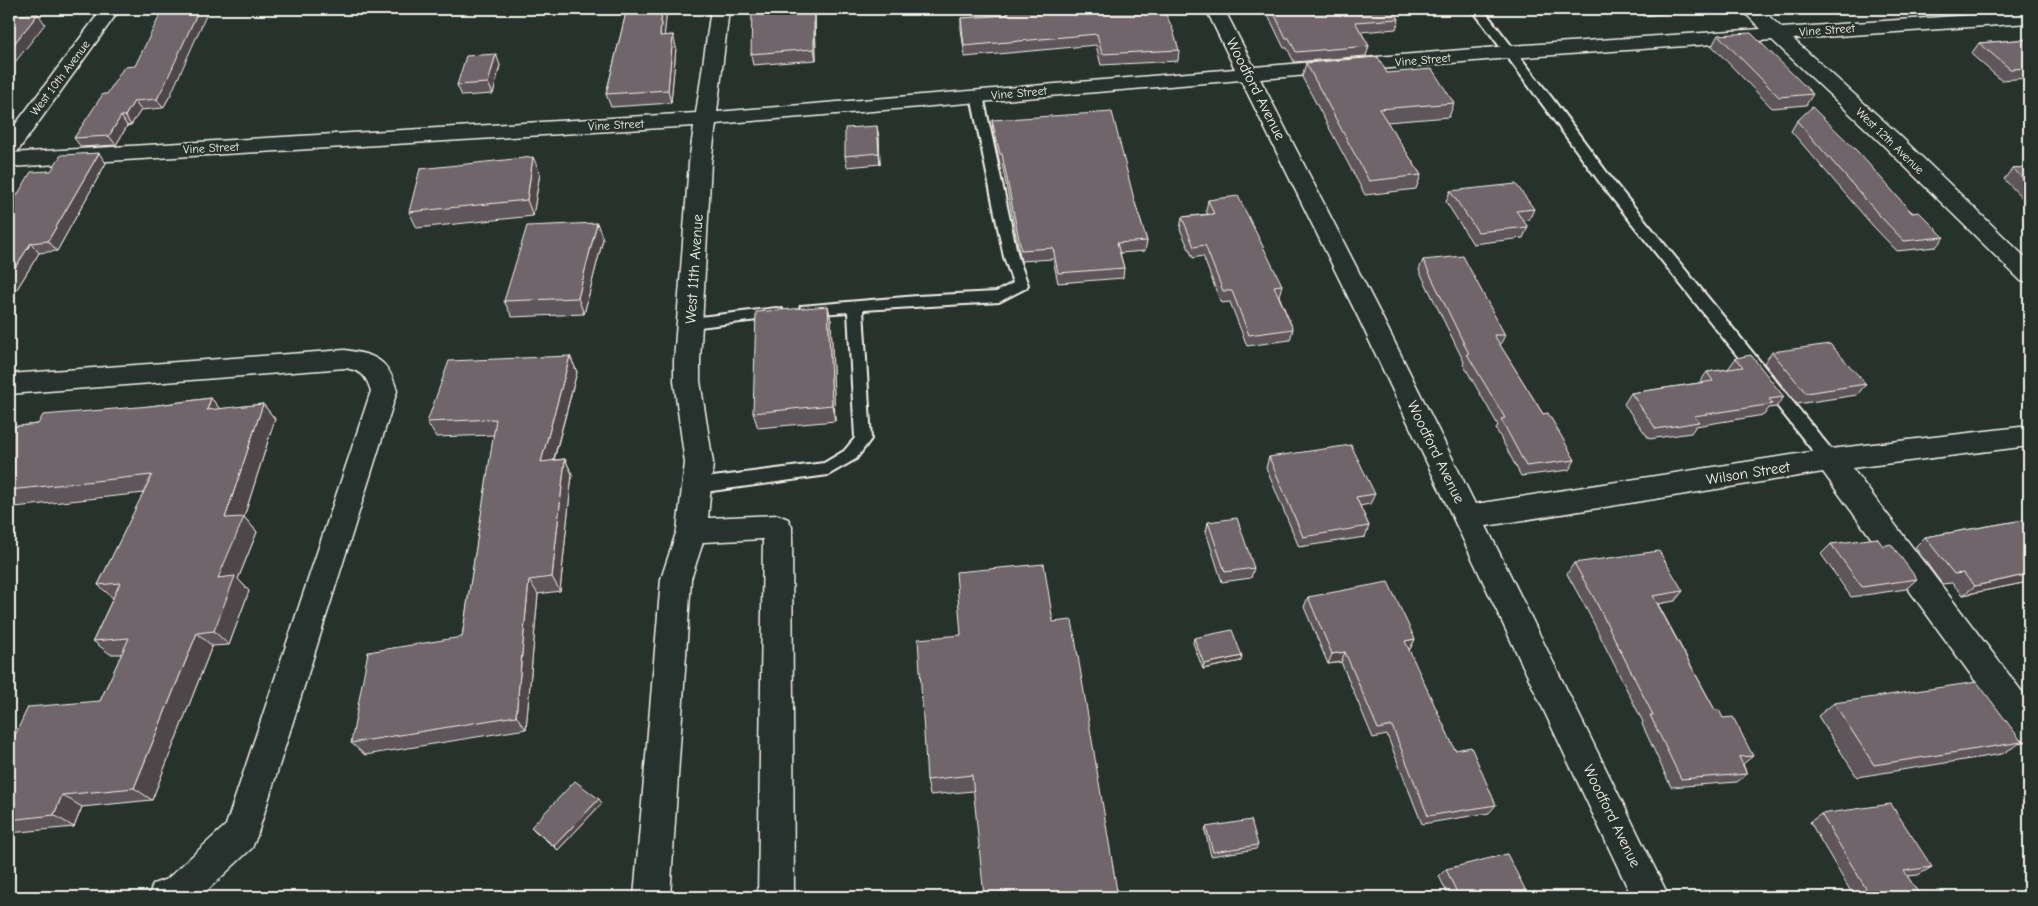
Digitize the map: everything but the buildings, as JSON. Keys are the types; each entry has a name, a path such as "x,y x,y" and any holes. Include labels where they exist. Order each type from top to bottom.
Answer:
{"street":[{"name":"West 10th Avenue","path":"9,146 111,9"},
{"name":"West 11th Avenue","path":"652,897 676,579 692,530 699,462 687,381 700,163 720,9"},
{"name":"Woodford Avenue","path":"1215,9 1250,75 1468,517 1651,897"},
{"name":"West 12th Avenue","path":"1750,9 1889,138 2029,275"},
{"name":"Vine Street","path":"9,160 706,119 1510,52 2014,14"},
{"path":"9,384 346,359 369,363 380,375 384,391 240,836 178,893 166,897"},
{"name":"Wilson Street","path":"1468,517 1830,460 2029,436"},
{"path":"1830,460 2029,728"},
{"path":"692,530 778,527 776,897"}],"lane":[{"path":"1478,9 1609,184 1830,460"},
{"path":"690,323 855,306 999,297 1021,285 1011,257 977,96"},
{"path":"697,486 828,469 850,455 863,439 855,306"}]}
